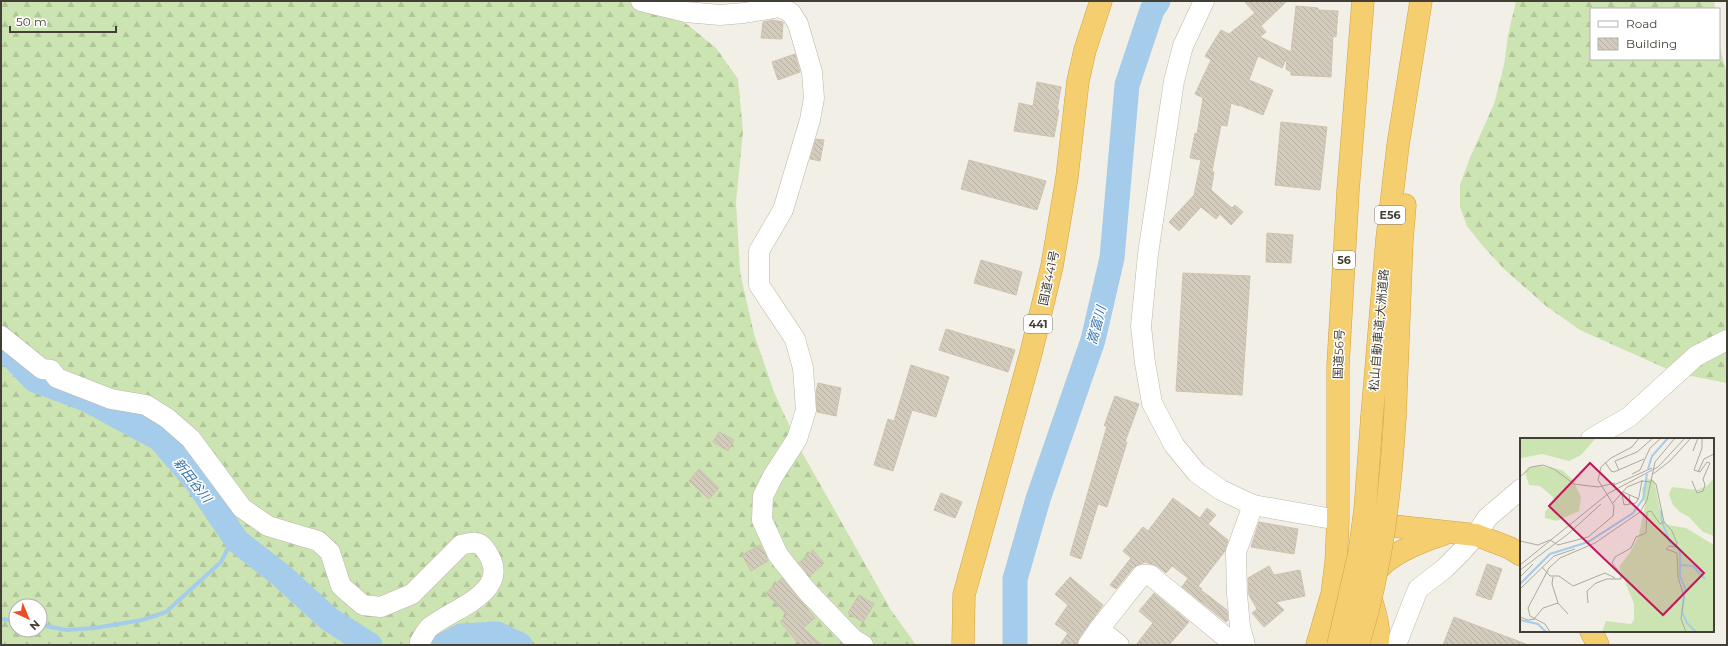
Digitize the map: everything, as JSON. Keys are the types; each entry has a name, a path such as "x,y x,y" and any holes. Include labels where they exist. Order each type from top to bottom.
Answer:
{"highway":[{"name":"国道441号","path":"963,645 964,595 1031,353 1052,266 1067,177 1078,81 1085,50 1101,1"},
{"name":"国道56号","path":"1317,645 1332,594 1336,563 1338,520 1338,366 1348,191 1363,1"},
{"name":"松山自動車道;大洲道路","path":"1338,645 1360,547 1365,510 1388,231 1398,145 1420,8"},
{"name":"松山自動車道;大洲道路","path":"1358,645 1368,614 1380,559 1388,511 1395,417 1402,240 1420,8"},
{"path":"1377,645 1379,640 1375,615 1368,588 1338,520 1476,535 1510,548 1520,554"},
{"path":"1368,588 1372,576 1391,558 1421,542 1451,532"},
{"path":"1592,632 1598,645"}],"street":[{"path":"641,1 686,12 720,15 780,7 791,13 798,24 812,72 814,98 810,120 783,210 759,251 759,285 795,339 803,368 806,410 797,439 773,476 763,496 762,520 778,555 806,590 853,639 863,645"},
{"path":"1204,1 1183,46 1174,81 1148,254 1141,326 1145,363 1152,403 1174,445 1196,473 1221,490 1253,505 1338,520"},
{"path":"1,336 42,369 51,370 57,378 111,400 146,405 167,418 191,439 242,508 268,526 318,541 330,552 341,586 364,605 381,607 412,594 461,545 472,542 483,546 492,564 493,577 484,592 468,606 430,627 420,642 420,645"},
{"path":"1592,438 1629,417 1696,356 1727,340"},
{"path":"1396,645 1418,589 1444,569 1476,535 1487,518 1520,490"},
{"path":"1088,645 1142,575 1150,575 1234,644 1244,644 1240,627 1237,594 1236,552 1253,505"},
{"path":"1099,629 1119,645"}],"green space":[{"path":"1,1 651,1 688,25 716,48 738,79 743,131 736,202 740,272 754,334 774,392 799,447 891,610 916,645 1,645"},
{"path":"1516,1 1714,1 1715,8 1590,8 1590,60 1720,60 1720,48 1727,74 1727,383 1676,373 1580,330 1546,306 1504,269 1467,226 1460,207 1460,185 1469,160 1494,104 1504,65 1508,35"}],"building":[{"path":"1244,1 1287,1 1261,26 1266,32 1260,37 1291,52 1296,6 1318,8 1318,10 1338,11 1336,37 1333,36 1331,77 1291,75 1291,72 1286,69 1287,57 1282,68 1258,56 1249,80 1273,90 1263,115 1231,103 1227,126 1221,125 1212,171 1214,172 1211,190 1232,208 1235,205 1243,212 1231,225 1220,214 1216,219 1201,207 1179,231 1169,222 1194,195 1201,160 1190,158 1195,133 1197,134 1203,98 1195,94 1211,60 1205,56 1221,30 1229,34 1255,13"},
{"path":"772,20 783,22 782,39 761,38 763,22"},
{"path":"795,54 800,72 778,80 772,62"},
{"path":"1037,82 1061,87 1057,110 1059,110 1054,137 1014,131 1019,103 1033,106"},
{"path":"1281,122 1327,127 1320,190 1275,185"},
{"path":"816,139 824,140 820,161 810,159"},
{"path":"969,160 1046,181 1037,210 961,189"},
{"path":"1267,233 1293,235 1291,263 1266,262"},
{"path":"981,260 1022,272 1016,295 974,283"},
{"path":"1183,273 1250,276 1242,395 1176,391"},
{"path":"946,329 1015,350 1008,372 939,350"},
{"path":"911,365 949,377 936,417 912,410 893,471 874,465 888,419 894,421"},
{"path":"818,383 841,388 836,416 817,412 816,392"},
{"path":"1115,396 1139,404 1125,442 1127,442 1107,507 1098,504 1081,559 1070,555 1107,426 1104,426"},
{"path":"719,432 734,440 728,451 713,442"},
{"path":"699,469 719,488 709,499 689,481"},
{"path":"941,493 962,502 955,518 934,510"},
{"path":"1173,498 1200,518 1207,508 1216,515 1208,524 1228,540 1225,551 1198,586 1227,610 1228,620 1226,622 1182,587 1188,578 1172,566 1166,573 1157,566 1145,562 1133,568 1116,589 1110,585 1131,558 1123,551 1143,527 1148,531"},
{"path":"1259,522 1298,529 1294,554 1251,547"},
{"path":"760,545 768,561 751,571 742,555"},
{"path":"813,550 824,563 810,576 799,563"},
{"path":"1487,564 1502,569 1491,600 1476,595"},
{"path":"1269,566 1274,575 1300,570 1305,596 1276,602 1284,610 1264,627 1252,613 1257,609 1249,595 1248,578"},
{"path":"1070,577 1103,605 1079,638 1077,645 1060,645 1068,633 1055,624 1068,605 1055,594"},
{"path":"782,578 815,618 803,628 822,645 800,645 780,622 787,615 766,593"},
{"path":"1154,593 1189,622 1169,645 1136,645 1153,623 1139,611"},
{"path":"859,595 874,604 863,622 848,613"},
{"path":"1454,617 1526,644 1526,645 1443,645"}],"waterway":[{"name":"嵩富川","path":"1015,645 1015,579 1038,499 1093,340 1112,258 1127,85 1152,10 1158,1"},
{"name":"新田谷川","path":"1,338 9,353 35,380 86,399 160,439 197,482 237,541 282,576 329,619 370,645"},
{"path":"48,626 67,630 95,628 142,620 166,612 221,562 234,536"},
{"path":"1,619 8,620"},
{"name":"新田谷川","path":"444,645 461,636 497,634 520,645"}]}
